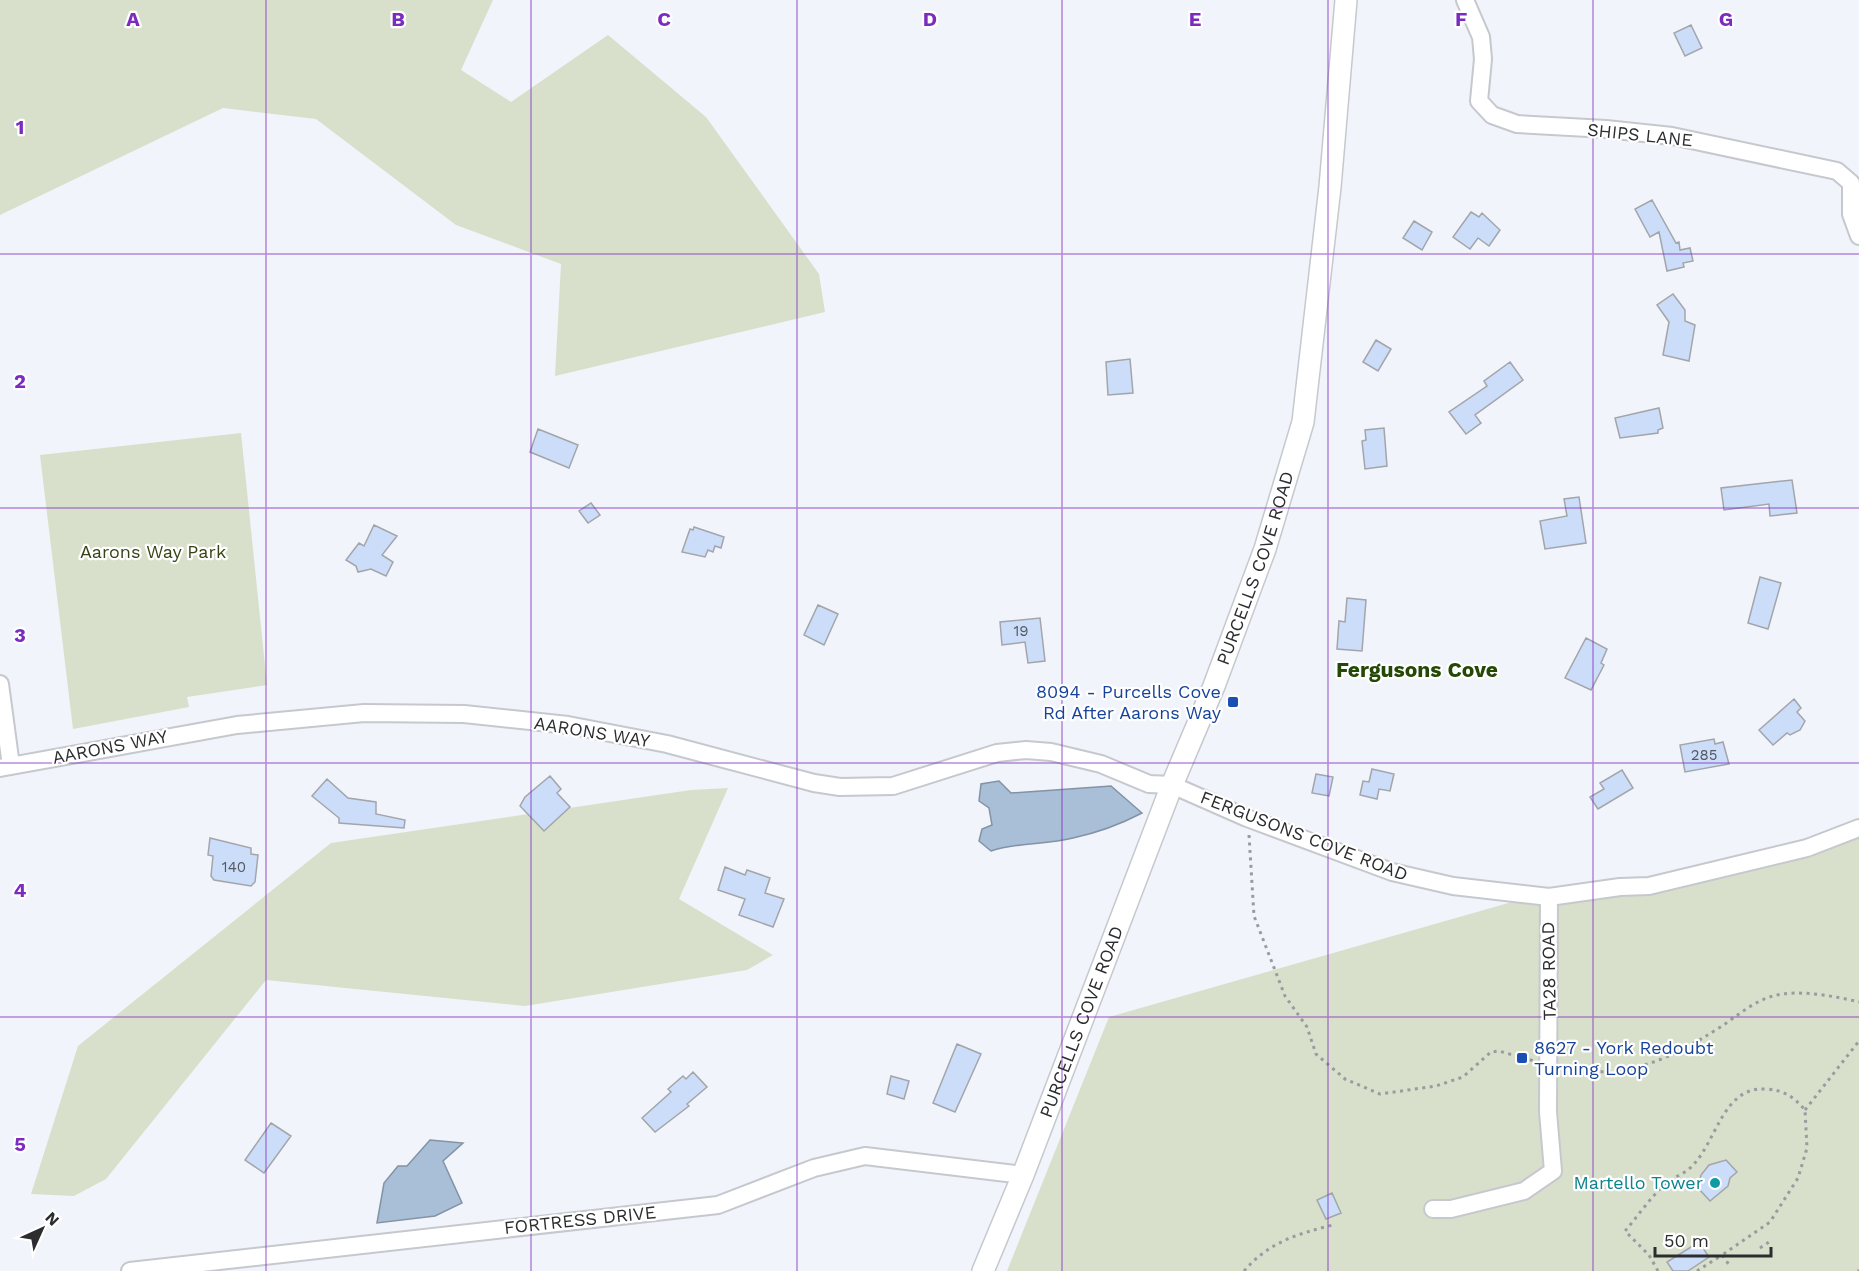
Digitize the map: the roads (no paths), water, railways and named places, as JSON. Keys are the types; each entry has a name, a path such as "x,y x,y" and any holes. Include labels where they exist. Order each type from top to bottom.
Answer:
{"main road":[{"name":"PURCELLS COVE ROAD","path":"983,1271 1023,1175 1172,785 1214,686 1265,549 1303,422 1330,187 1346,0"}],"street":[{"name":"SHIPS LANE","path":"1465,0 1481,37 1483,59 1478,94 1479,101 1486,112 1517,124 1606,129 1672,136 1837,171 1851,183 1851,214 1859,236"},
{"path":"0,684 6,767"},
{"name":"AARONS WAY","path":"6,767 268,720 363,713 464,714 602,730 667,744 814,783 840,787 893,786 997,753 1026,750 1078,757 1149,784 1172,785"},
{"name":"FERGUSONS COVE ROAD","path":"1172,785 1248,818 1392,872 1422,880 1549,897 1620,887 1649,886 1808,848 1859,828"},
{"name":"TA28 ROAD","path":"1433,1209 1451,1209 1524,1191 1553,1171 1548,1112 1549,897"},
{"name":"FORTRESS DRIVE","path":"130,1271 718,1205 814,1168 865,1156 1023,1175"}],"water":[{"path":"999,781 1011,793 1111,786 1142,813 1082,836 991,851 979,841 982,829 992,825 989,808 979,801 981,784"},
{"path":"430,1140 463,1143 443,1161 462,1203 435,1216 377,1223 384,1183 398,1166 407,1166"}],"place":[{"name":"8094 - Purcells Cove Rd After Aarons Way","path":"1233,702"},
{"name":"8627 - York Redoubt Turning Loop","path":"1522,1058"},
{"name":"Martello Tower","path":"1715,1183"}],"district":[{"name":"Fergusons Cove","path":"1417,670"}],"park label":[{"name":"Aarons Way Park","path":"153,552"}]}
